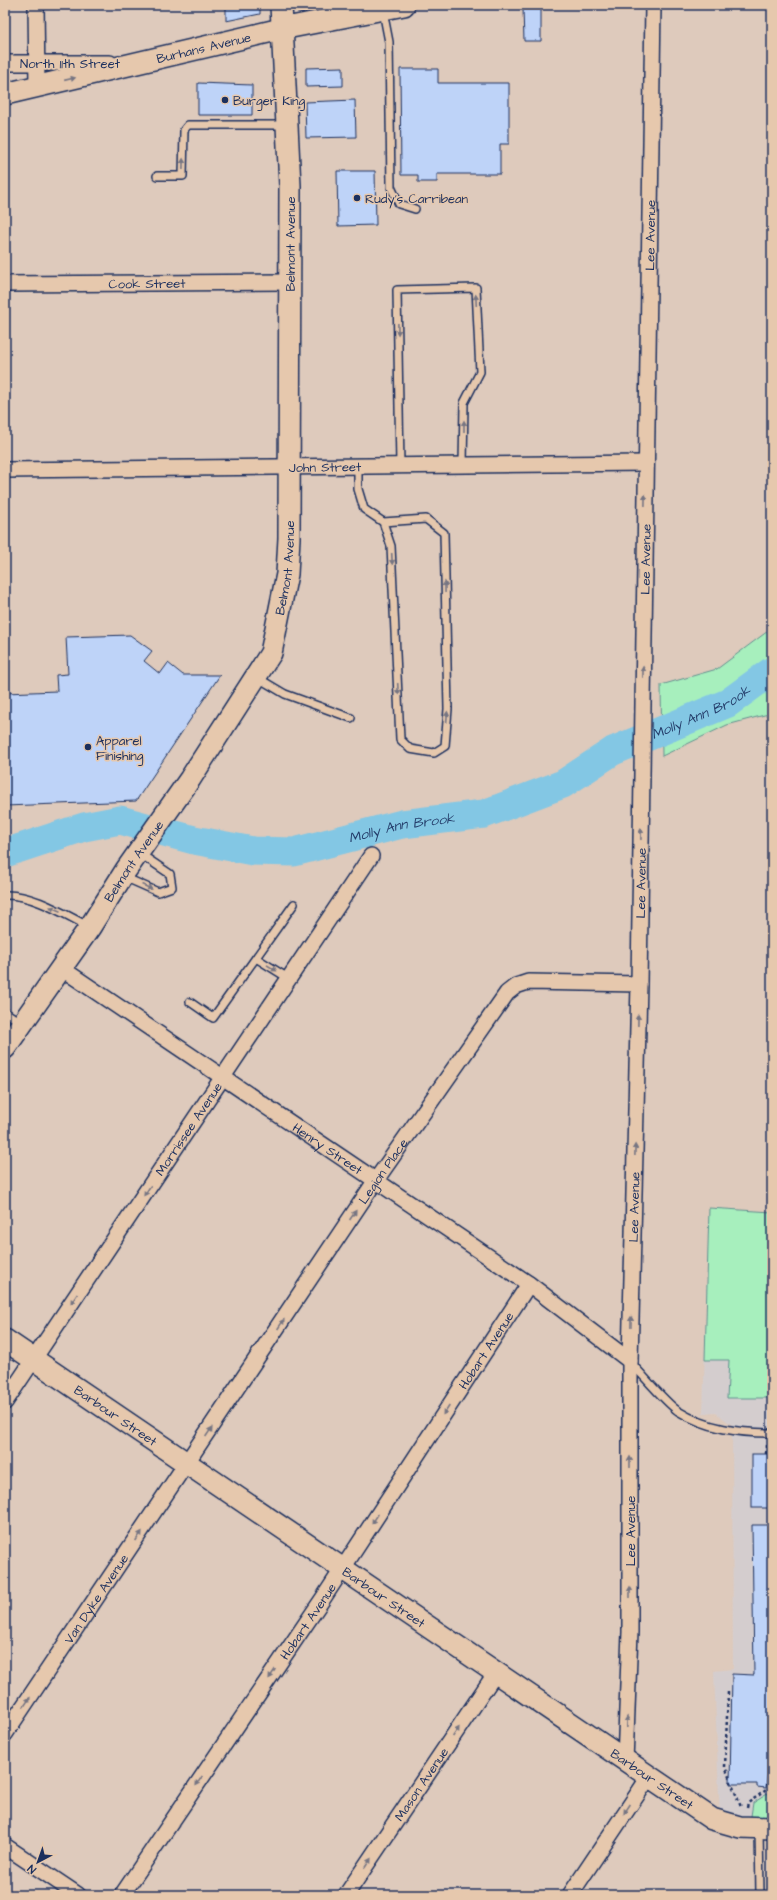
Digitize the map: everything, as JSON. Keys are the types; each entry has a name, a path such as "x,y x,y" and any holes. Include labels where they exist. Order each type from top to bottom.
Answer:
{"street":[{"path":"36,5 37,86"},
{"name":"Belmont Avenue","path":"5,1048 14,1018 61,968 90,927 138,852 190,779 271,653 287,574 289,538 288,467 290,371 290,186 280,29 280,5"},
{"name":"Burhans Avenue","path":"5,94 280,29 404,5"},
{"name":"Lee Avenue","path":"625,1761 630,1632 630,1361 639,984 653,5"},
{"name":"North 11th Street","path":"5,63 135,63"},
{"name":"Cook Street","path":"5,284 289,282"},
{"name":"John Street","path":"5,470 646,464"},
{"name":"Morrissee Avenue","path":"5,1402 371,856"},
{"name":"Henry Street","path":"61,968 529,1284 630,1361"},
{"name":"Legion Place","path":"187,1464 376,1180 507,993 516,986 528,982 639,984"},
{"name":"Hobart Avenue","path":"122,1895 342,1570 529,1284"},
{"name":"Barbour Street","path":"5,1340 342,1570 712,1819 726,1825 755,1825"},
{"name":"Van Dyke Avenue","path":"5,1734 187,1464"},
{"name":"Mason Avenue","path":"346,1895 496,1674"},
{"path":"570,1895 649,1777"},
{"path":"5,1846 78,1895"}],"lane":[{"path":"382,9 389,42 391,187 399,204 415,209"},
{"path":"157,176 183,176 184,130 188,125 286,124"},
{"path":"400,466 397,290 476,288 480,372 464,403 463,465"},
{"path":"358,466 358,490 364,509 383,522 391,546 400,739 410,749 434,753 445,746 448,709 444,533 426,519 383,522"},
{"path":"256,677 285,694 351,718"},
{"path":"124,873 158,892 172,887 170,874 138,852"},
{"path":"5,895 14,894 56,909 90,927"},
{"path":"190,1002 213,1018 294,904"},
{"path":"256,958 288,978"},
{"path":"630,1361 678,1410 710,1426 748,1433 772,1433"},
{"path":"755,1825 760,1895"}],"path":[{"path":"766,1454 766,1445 772,1445"},
{"path":"728,1692 725,1766 755,1825"},
{"path":"755,1825 748,1803 772,1786"}],"shaded area":[{"path":"709,1208 772,1212 772,1828 720,1822 714,1671 733,1669 732,1425 716,1413 703,1414"}],"green space":[{"path":"772,628 772,713 727,725 662,756 661,685 717,669"},
{"path":"709,1208 772,1212 772,1398 727,1398 729,1360 705,1360"},
{"path":"772,1791 772,1819 755,1819 751,1816 753,1803"}],"building":[{"path":"226,5 260,5 260,14 226,21"},
{"path":"541,8 541,41 524,41 523,9"},
{"path":"343,67 343,86 306,87 306,68"},
{"path":"400,69 438,69 438,83 509,83 509,144 500,144 500,174 437,174 437,182 418,182 418,175 401,175"},
{"name":"Burger King","path":"198,83 252,85 252,115 198,115"},
{"path":"355,100 356,137 306,138 305,102"},
{"name":"Rudy's Carribean","path":"337,171 375,171 376,225 338,226"},
{"name":"Apparel Finishing","path":"130,635 152,651 144,661 160,674 168,663 183,675 220,675 136,801 5,806 5,693 57,691 56,675 68,674 66,637"},
{"path":"752,1454 772,1454 772,1508 752,1508"},
{"path":"752,1525 772,1525 772,1770 768,1770 766,1788 757,1787 757,1784 730,1784 732,1674 754,1675"}],"waterway":[{"name":"Molly Ann Brook","path":"5,853 84,827 120,820 194,840 253,851 294,852 402,824 484,814 563,784 613,751 728,703 772,671"}],"place":[{"name":"Burger King","path":"225,100"},
{"name":"Rudy's Carribean","path":"357,198"},
{"name":"Apparel Finishing","path":"88,747"}]}
